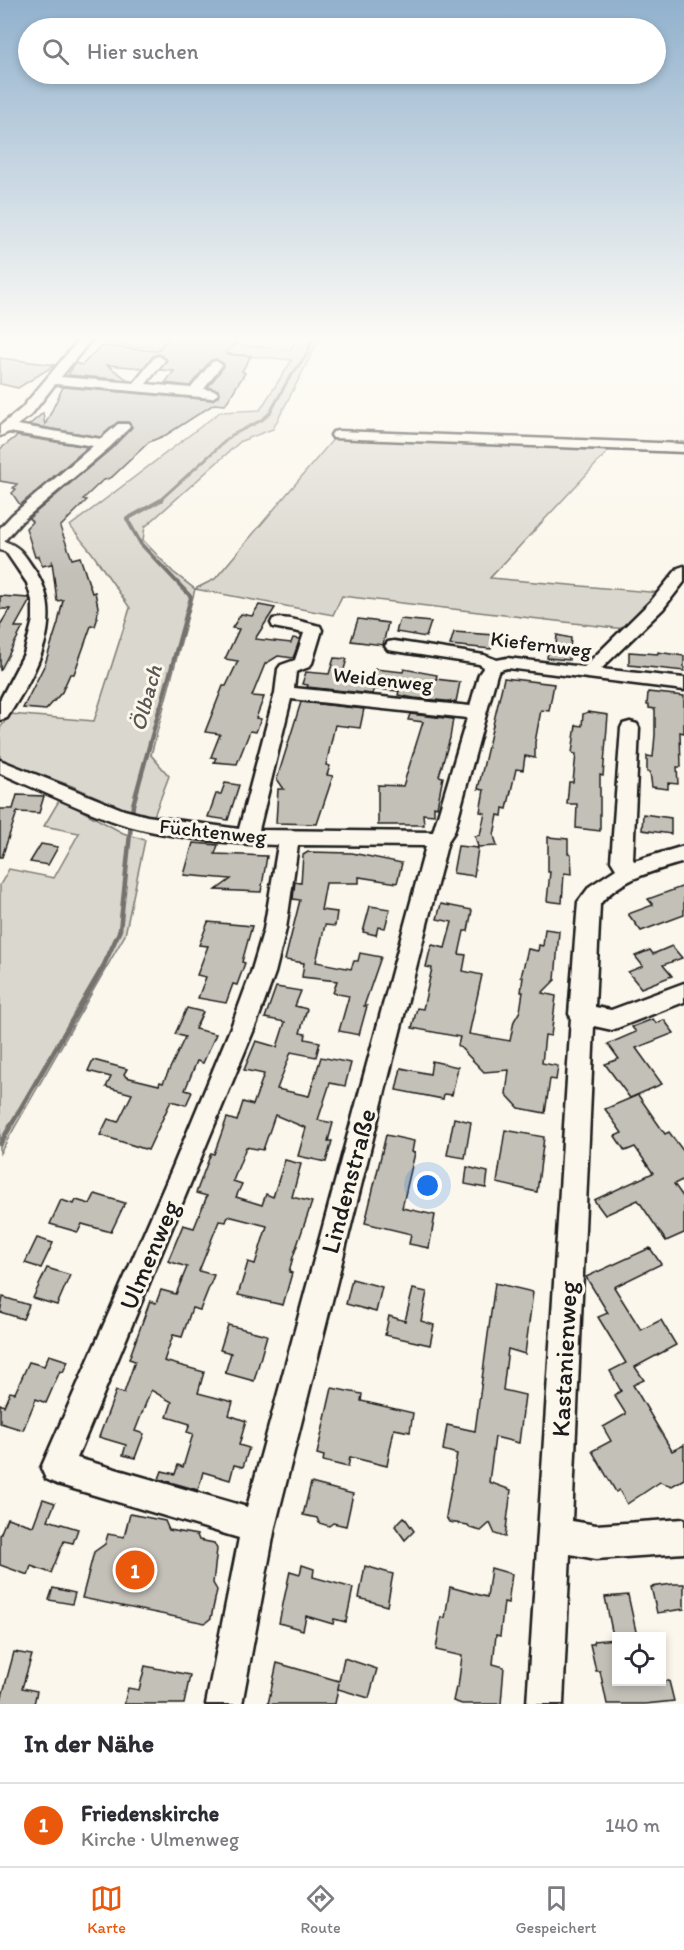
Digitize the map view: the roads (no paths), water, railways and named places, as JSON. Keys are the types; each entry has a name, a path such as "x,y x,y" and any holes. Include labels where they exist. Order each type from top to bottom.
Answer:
{"street":[{"path":"2,430 21,416"},
{"path":"0,538 17,518 123,427"},
{"path":"2,430 105,444"},
{"path":"338,435 684,448"},
{"path":"0,545 12,549 37,588 42,607 42,624 28,666 13,696 0,714"},
{"path":"591,673 593,666 657,605 684,571"},
{"path":"247,837 284,693 288,669 303,663 314,630 279,623"},
{"name":"Kiefernweg","path":"394,646 484,660 494,666 507,663 684,684"},
{"name":"Lindenstraße","path":"224,1704 258,1527 438,839 444,832 488,674 494,666"},
{"name":"Weidenweg","path":"284,693 478,713"},
{"path":"630,728 622,861 630,871"},
{"name":"Füchtenweg","path":"0,766 118,815 147,824 247,837 438,839"},
{"name":"Ulmenweg","path":"258,1527 57,1468 185,1169 263,973 275,929 289,838"},
{"name":"Kastanienweg","path":"545,1704 581,1014 589,902 597,889 611,879 684,854"},
{"path":"581,1014 612,1020 684,992"},
{"path":"555,1534 596,1542 684,1536"}],"waterway":[{"name":"Ölbach","path":"159,501 232,435 267,416"},
{"name":"Ölbach","path":"160,709 191,597 141,544 127,519 161,500"},
{"name":"Ölbach","path":"103,968 120,930 133,805 160,707"},
{"name":"Ölbach","path":"0,1144 103,968"}],"place":[{"name":"Friedenskirche","path":"135,1570"}]}
